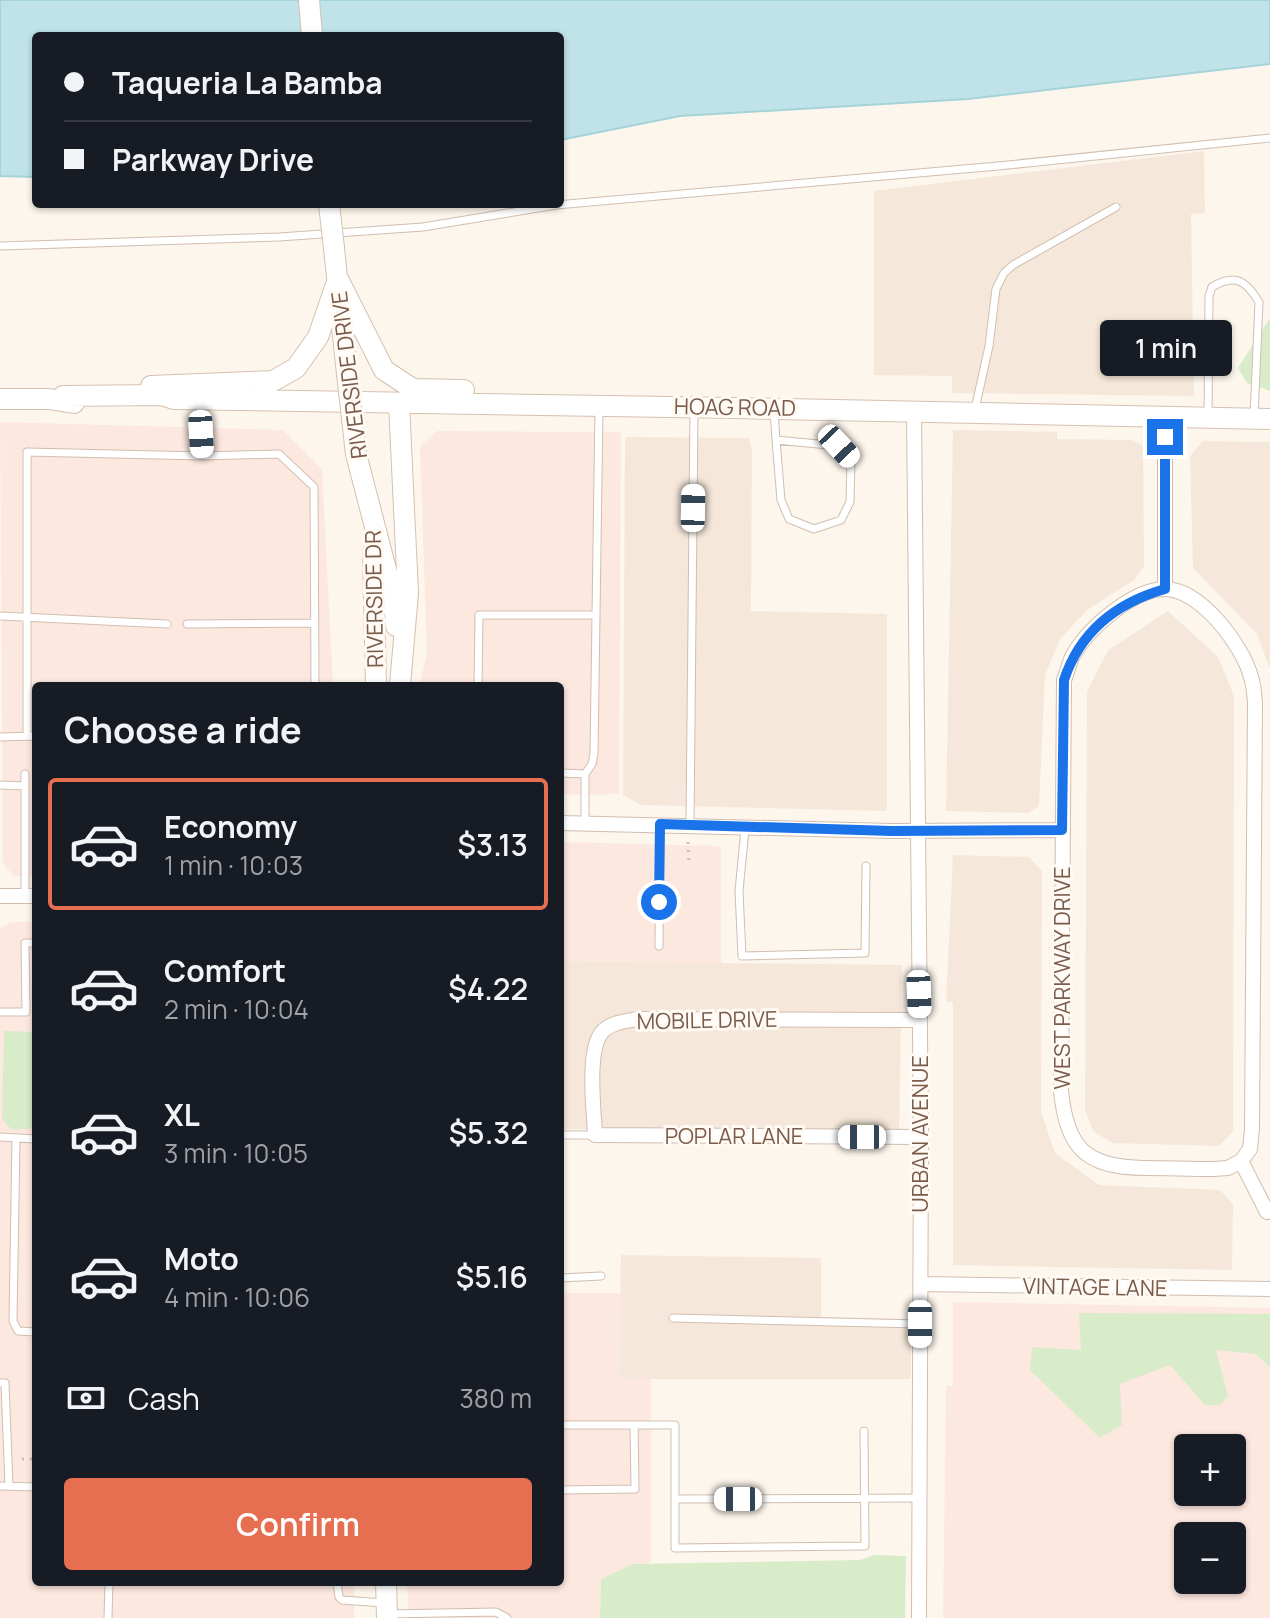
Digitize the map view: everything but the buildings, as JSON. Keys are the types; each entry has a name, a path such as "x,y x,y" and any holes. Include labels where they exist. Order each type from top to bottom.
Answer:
{"main road":[{"path":"309,0 312,32"},
{"name":"RIVERSIDE DRIVE","path":"329,208 356,454 394,600 400,682"},
{"path":"0,399 56,398 87,388 273,381 296,368 318,337 338,279"},
{"path":"338,279 384,370 413,389 560,392 660,405"},
{"name":"HOAG ROAD","path":"56,398 162,395 174,399 344,403 660,405 1262,418"},
{"path":"399,403 408,593 400,682"},
{"name":"RIVERSIDE DR","path":"372,512 376,682"},
{"path":"386,1586 387,1612"}],"street":[{"name":"URBAN AVENUE","path":"914,410 921,1137 919,1618"},
{"path":"1165,416 1165,589 1187,594 1208,609 1242,655 1251,677 1255,702 1252,1129 1250,1149 1241,1161 1267,1212"},
{"name":"WEST PARKWAY DRIVE","path":"1165,589 1140,596 1114,611 1084,639 1072,658 1064,680 1061,1091 1064,1119 1075,1144 1091,1160 1116,1168 1213,1169 1228,1168 1241,1161"},
{"path":"564,823 918,831 1062,830"},
{"path":"0,896 31,896"},
{"name":"MOBILE DRIVE","path":"595,1135 595,1044 603,1031 617,1023 638,1019 920,1020"},
{"name":"POPLAR LANE","path":"595,1135 921,1137"},
{"name":"VINTAGE LANE","path":"920,1284 1270,1289"}],"lane":[{"path":"564,204 969,169 1270,138"},
{"path":"975,411 989,346 996,289 1004,273 1116,207"},
{"path":"0,246 279,237 423,227 538,208"},
{"path":"1208,417 1209,296 1212,287 1225,279 1249,286 1259,302 1262,418"},
{"path":"200,399 202,456"},
{"path":"585,823 585,774 594,754 599,405"},
{"path":"690,825 694,406"},
{"path":"773,407 781,500 789,519 814,529 841,520 850,502 851,459 839,446 776,440"},
{"path":"0,737 32,736 27,452 202,456 279,454 314,487 315,682"},
{"path":"478,682 479,615 596,615"},
{"path":"0,616 167,624"},
{"path":"187,624 313,623"},
{"path":"564,773 585,774"},
{"path":"25,774 31,896"},
{"path":"0,785 25,786"},
{"path":"659,946 660,824"},
{"path":"745,826 739,891 742,956 865,953 866,866"},
{"path":"0,1012 26,1012 25,943 32,943"},
{"path":"564,1135 595,1135"},
{"path":"0,1137 32,1139"},
{"path":"16,1138 13,1321 18,1331 32,1332"},
{"path":"564,1278 601,1276"},
{"path":"673,1318 920,1324"},
{"path":"0,1383 5,1383 4,1486 32,1487"},
{"path":"564,1425 675,1425 675,1548 865,1546 864,1431"},
{"path":"564,1490 635,1489 634,1425"},
{"path":"675,1499 919,1498"},
{"path":"108,1618 109,1586"},
{"path":"337,1586 342,1600 387,1612 496,1612 507,1618"}],"path":[{"path":"688,842 689,865"},
{"path":"22,1459 32,1459"}],"shaded area":[{"path":"1204,151 1205,213 1191,214 1194,396 952,393 952,376 874,375 874,191"},
{"path":"0,422 283,430 322,469 333,682 32,682 32,876 14,876 3,864"},
{"path":"953,430 1057,432 1057,439 1132,440 1143,446 1144,566 1134,580 1087,610 1060,639 1045,675 1039,806 1028,813 946,811"},
{"path":"437,431 621,432 619,794 564,795 564,682 420,682 427,654 420,446"},
{"path":"625,437 749,438 752,450 751,611 887,614 887,811 641,805 623,795"},
{"path":"1203,441 1270,442 1270,669 1257,634 1193,568 1190,456"},
{"path":"1168,611 1218,657 1234,696 1233,1131 1219,1146 1112,1143 1093,1131 1085,1110 1087,691 1108,650"},
{"path":"564,842 721,846 721,963 564,961"},
{"path":"953,855 1029,857 1042,871 1041,1112 1055,1153 1099,1185 1220,1190 1233,1204 1232,1270 953,1265 953,1002 946,1002"},
{"path":"11,922 32,922 32,1586 354,1586 354,1618 0,1618 0,929"},
{"path":"564,961 902,965 899,1133 564,1129"},
{"path":"621,1255 821,1258 821,1317 911,1319 911,1379 619,1379"},
{"path":"564,1293 621,1293 619,1378 651,1379 651,1563 631,1564 601,1579 600,1618 409,1618 407,1586 564,1586"},
{"path":"953,1302 1270,1308 1270,1618 943,1618 946,1386 953,1386"}],"green space":[{"path":"1270,318 1270,391 1247,383 1238,368"},
{"path":"4,1031 32,1032 32,1128 12,1130 2,1119"},
{"path":"1079,1313 1270,1314 1270,1367 1255,1354 1216,1350 1228,1396 1220,1405 1205,1405 1170,1365 1120,1384 1122,1425 1100,1438 1030,1370 1032,1347 1081,1350"},
{"path":"874,1555 906,1556 905,1618 600,1618 601,1579 632,1564 860,1560"}],"water":[{"path":"0,0 1270,0 1270,64 968,99 680,116 564,139 564,32 32,32 32,177 0,176"}],"route":[{"path":"659,902 660,824 892,831 1062,830 1064,680 1072,658 1084,639 1114,611 1140,596 1165,589 1165,437"}]}
